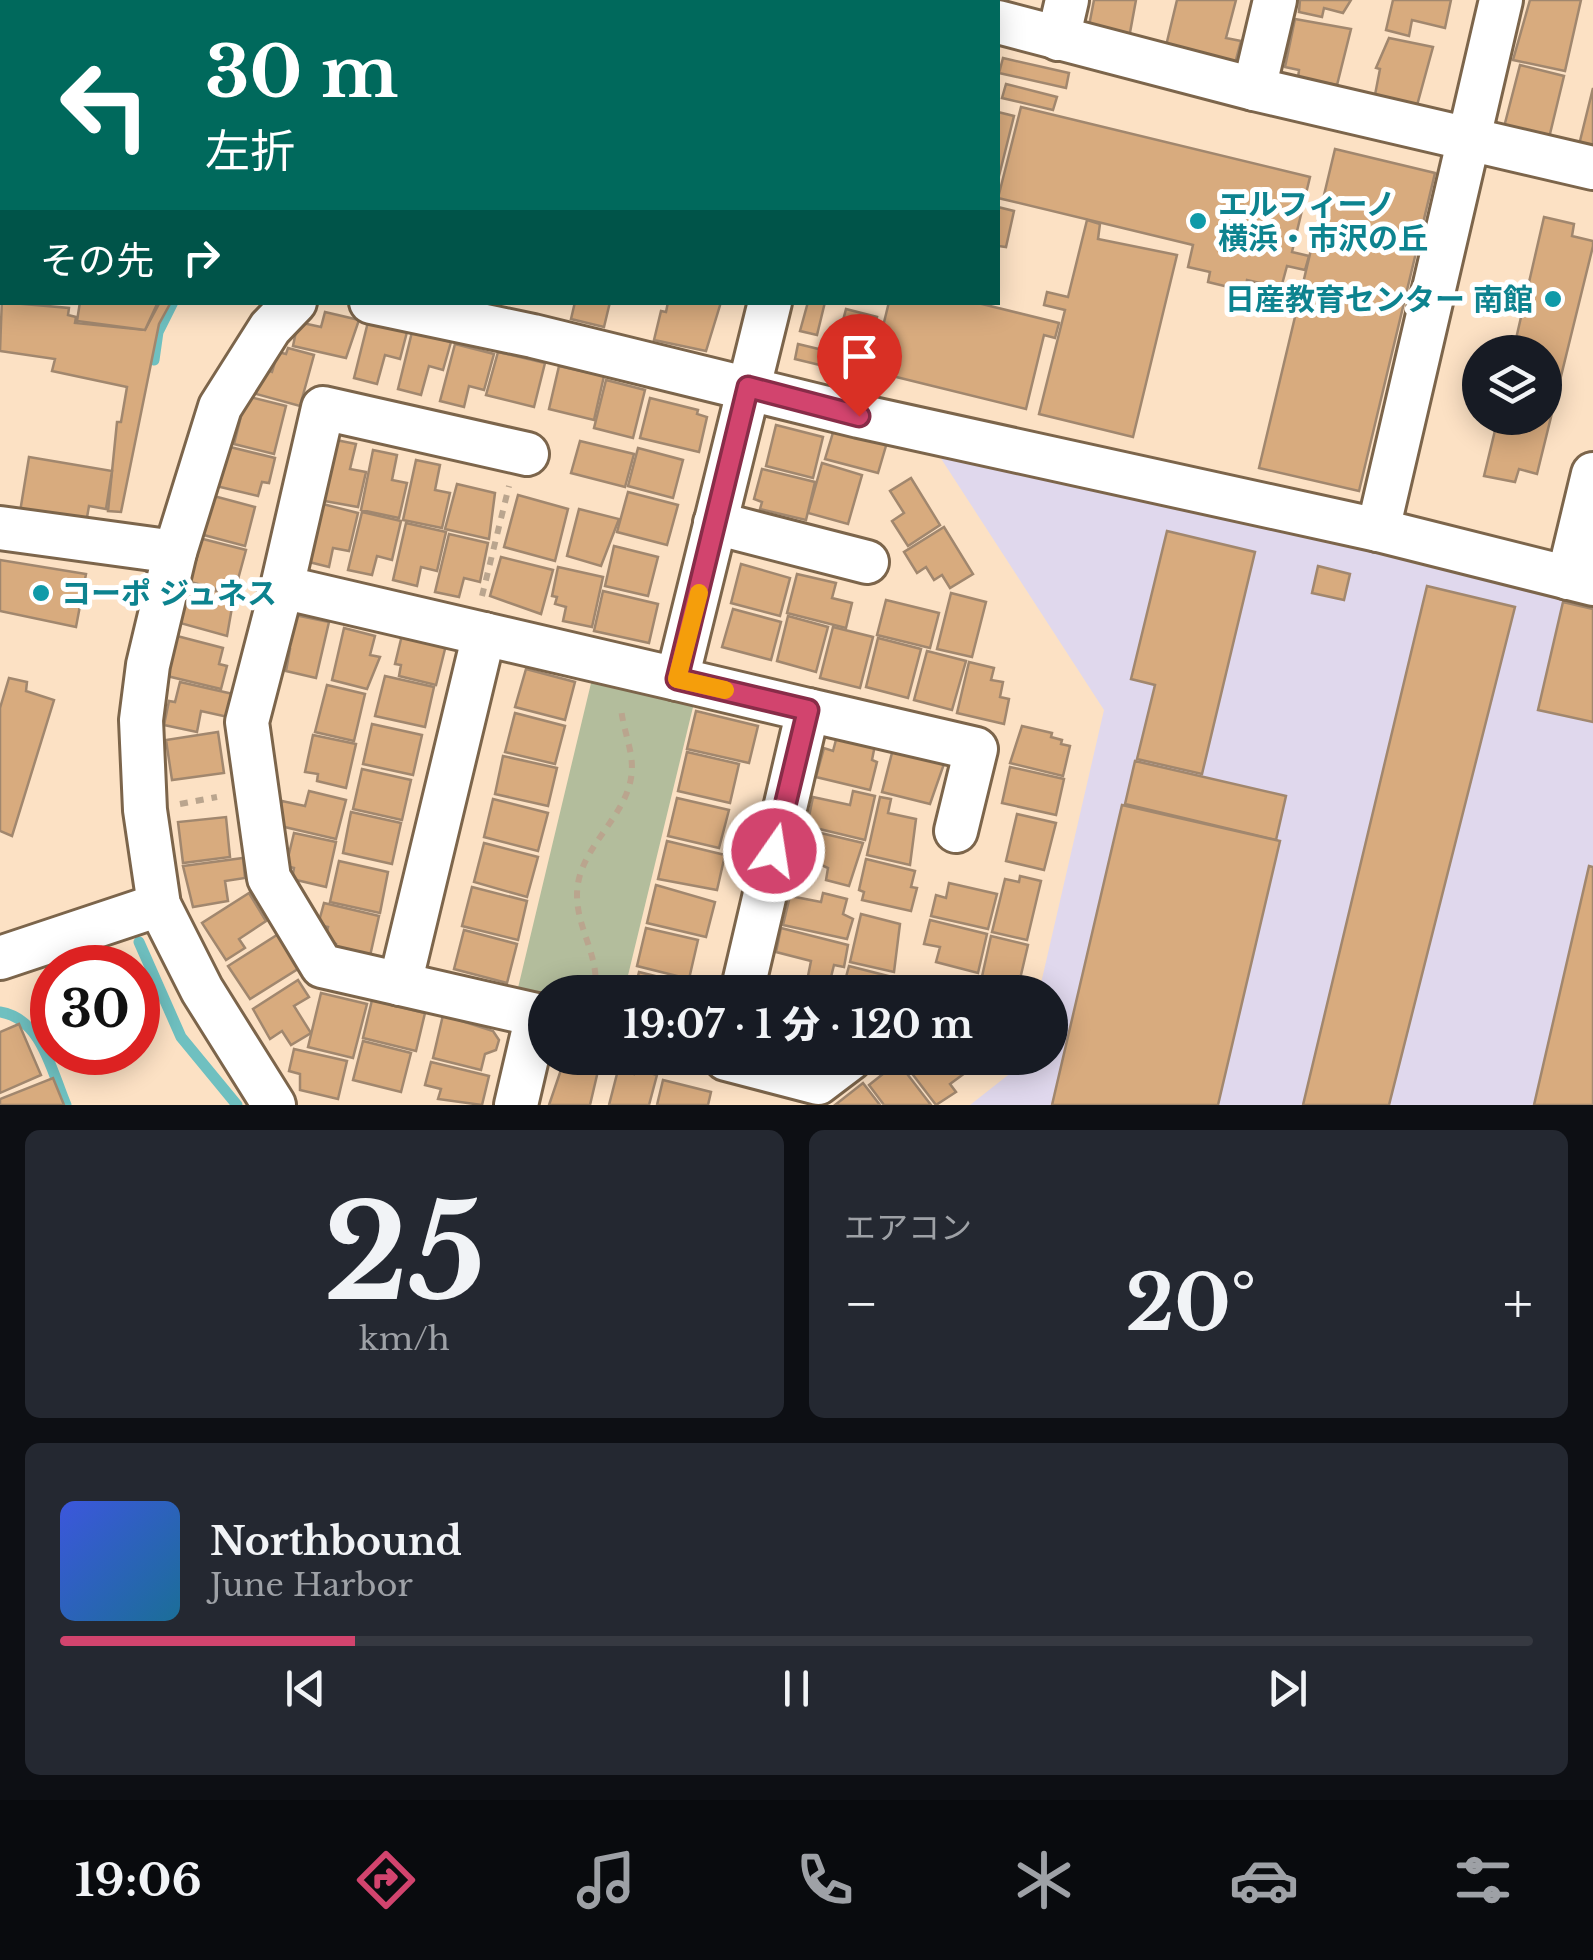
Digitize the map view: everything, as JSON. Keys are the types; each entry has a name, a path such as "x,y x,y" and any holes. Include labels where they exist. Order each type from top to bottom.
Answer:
{"street":[{"path":"1254,90 1275,0"},
{"path":"1378,530 1501,0"},
{"path":"1000,22 1062,19 1254,90 1593,168"},
{"path":"274,1105 202,990 159,905 145,810 144,702 175,552 220,407 270,328 292,305"},
{"path":"399,305 538,320 748,387 859,416 1378,530 1581,581 1593,474"},
{"path":"677,679 769,305"},
{"path":"522,452 323,408 248,722 269,878 322,966 528,1013"},
{"path":"716,523 867,562"},
{"path":"0,528 175,552"},
{"path":"282,587 976,749 956,830"},
{"path":"400,984 484,634"},
{"path":"746,975 808,710"},
{"path":"17,952 159,905"},
{"path":"516,1105 528,1062"},
{"path":"788,1075 818,1083 829,1075"}],"path":[{"path":"484,634 477,617 522,452"},
{"path":"598,975 577,895 580,875 629,789 633,771 622,717 619,666"},
{"path":"145,810 256,790"}],"shaded area":[{"path":"929,440 1593,600 1593,1105 970,1105 1008,1075 1068,1075 1068,975 1043,975 1104,710"}],"green space":[{"path":"592,679 694,703 628,975 528,975 528,995 517,992"}],"building":[{"path":"1094,0 1136,0 1129,38 1088,31"},
{"path":"1177,0 1236,0 1226,38 1241,41 1234,67 1165,50"},
{"path":"1300,0 1351,0 1343,13 1324,8 1322,17 1299,12"},
{"path":"1393,0 1451,0 1445,28 1412,20 1409,36 1386,30"},
{"path":"1530,0 1581,0 1565,71 1513,60"},
{"path":"1295,19 1351,29 1337,85 1298,78 1299,70 1285,67"},
{"path":"1389,38 1433,47 1416,109 1374,100 1380,69 1376,68"},
{"path":"1003,58 1069,73 1066,88 1000,73"},
{"path":"1520,65 1564,76 1549,138 1504,127"},
{"path":"1006,84 1057,97 1053,110 1002,98"},
{"path":"1593,88 1593,148 1579,145"},
{"name":"エルフィーノ 横浜・市沢の丘","path":"1021,107 1310,177 1292,252 1309,256 1305,270 1287,266 1281,288 1247,280 1245,291 1208,282 1210,272 1188,267 1193,245 1000,198"},
{"path":"1000,112 1014,116 1000,172"},
{"path":"1335,149 1435,173 1359,491 1259,468"},
{"path":"1000,208 1014,211 1006,247 1000,246"},
{"name":"日産教育センター 南館","path":"1544,217 1574,224 1572,236 1593,241 1593,246 1562,372 1562,335 1517,335"},
{"path":"1087,220 1100,224 1098,239 1177,255 1133,437 1039,414 1065,310 1044,305 1047,292 1068,297"},
{"path":"2,305 69,308 68,315 76,317 75,323 145,330 158,305 169,305 159,324 121,512 108,511 117,422 121,422 127,387 52,371 55,359 0,351"},
{"path":"80,305 157,305 145,330 77,321"},
{"path":"574,305 609,305 604,327 571,319"},
{"path":"667,305 720,305 706,351 654,340 661,311 666,312"},
{"path":"807,305 824,305 817,335 800,331"},
{"path":"888,305 986,305 1059,323 1055,338 1044,335 1026,409 872,371"},
{"path":"846,309 877,317 861,381 829,374"},
{"path":"325,312 359,320 346,358 293,346 298,322 321,327"},
{"path":"368,322 407,332 400,359 385,355 377,384 354,378"},
{"path":"412,332 451,342 443,370 429,366 421,395 398,389"},
{"path":"455,344 494,354 484,390 469,386 464,407 440,401"},
{"path":"798,344 831,352 828,367 795,359"},
{"path":"288,348 314,355 300,406 256,394 263,369 272,372 278,352 286,354"},
{"path":"498,352 545,363 534,407 486,395"},
{"path":"559,366 604,376 594,420 549,409"},
{"path":"606,380 645,390 633,438 594,428"},
{"path":"246,396 286,406 274,454 234,444"},
{"path":"650,398 698,410 697,414 707,417 699,452 640,438"},
{"path":"776,425 823,437 813,478 766,466"},
{"path":"835,426 888,439 878,473 825,459"},
{"name":"日産教育センター 南館","path":"1494,435 1547,435 1537,474 1519,469 1515,482 1484,476"},
{"path":"331,439 356,444 350,469 366,472 358,507 319,500"},
{"path":"580,441 634,454 625,487 571,473"},
{"path":"222,445 275,458 269,483 262,482 258,496 212,485"},
{"path":"638,448 683,460 673,498 628,486"},
{"path":"373,450 397,455 392,480 407,483 399,518 361,510"},
{"path":"29,457 112,471 106,509 89,506 86,523 20,512"},
{"path":"416,460 440,465 435,490 450,493 442,528 403,520"},
{"path":"822,463 862,475 848,524 808,513"},
{"path":"762,469 815,482 806,520 760,509 762,502 754,499"},
{"path":"911,478 940,525 908,546 892,521 904,513 890,491"},
{"path":"457,484 495,493 489,539 445,529"},
{"path":"628,492 678,505 667,545 617,532"},
{"path":"210,495 255,507 245,546 200,534"},
{"path":"518,495 568,509 555,561 504,547"},
{"path":"319,503 358,513 349,551 333,548 329,567 305,561"},
{"path":"579,509 619,519 601,566 567,556"},
{"path":"362,512 401,521 392,560 377,556 372,575 348,570"},
{"path":"406,523 446,532 437,571 421,567 417,586 393,580"},
{"path":"944,527 973,574 950,588 942,575 934,580 926,567 917,573 904,552"},
{"path":"1167,531 1255,552 1202,774 1137,759 1155,685 1131,679"},
{"path":"449,534 488,543 480,582 464,578 459,597 435,592"},
{"path":"199,538 246,550 234,594 187,581"},
{"path":"614,546 658,557 648,596 605,586"},
{"path":"501,557 553,570 541,614 490,596"},
{"name":"コーポ ジュネス","path":"0,560 86,574 76,627 0,611"},
{"path":"741,564 790,578 780,616 731,603"},
{"path":"1318,566 1350,574 1344,600 1312,593"},
{"path":"558,567 603,577 592,627 563,621 566,607 555,604 557,597 552,596"},
{"path":"797,574 836,583 832,598 852,603 846,628 787,613"},
{"path":"191,584 234,596 227,636 180,623"},
{"path":"1427,586 1515,607 1389,1105 1303,1105"},
{"path":"603,591 658,604 649,643 594,631"},
{"path":"951,593 986,602 972,657 937,649"},
{"path":"886,600 939,613 930,648 877,635"},
{"path":"1563,602 1593,609 1593,722 1538,710"},
{"path":"733,609 781,622 771,660 722,647"},
{"path":"290,614 329,622 316,678 286,671 290,649 283,648"},
{"path":"788,616 828,627 816,672 777,661"},
{"path":"833,627 873,637 860,688 820,678"},
{"path":"344,628 375,636 370,655 380,657 367,689 332,680"},
{"path":"402,635 446,645 436,685 399,676 401,665 395,664"},
{"path":"177,636 223,648 219,664 227,666 221,689 167,676"},
{"path":"878,638 921,649 908,698 866,687"},
{"path":"927,651 966,661 952,710 914,700"},
{"path":"969,662 994,668 991,680 1003,682 1000,697 1009,699 1004,724 957,713"},
{"path":"526,669 575,682 565,720 515,707"},
{"path":"385,676 434,687 425,727 375,716"},
{"path":"9,678 27,682 26,691 54,700 12,836 0,831 0,708"},
{"path":"180,682 233,694 228,717 201,711 197,732 164,725 169,701 175,702"},
{"path":"327,685 365,694 354,741 315,732"},
{"path":"696,711 758,726 749,763 687,749"},
{"path":"515,713 565,726 555,764 505,752"},
{"path":"372,724 422,735 413,775 363,764"},
{"path":"1022,726 1052,733 1051,737 1070,746 1063,776 1010,763"},
{"path":"218,732 224,773 172,780 166,740"},
{"path":"313,735 356,744 346,788 317,781 318,774 305,772"},
{"path":"837,736 875,745 872,760 877,762 870,790 816,777 824,748 833,751"},
{"path":"893,749 945,761 930,804 882,792"},
{"path":"687,752 739,764 730,803 678,791"},
{"path":"503,756 557,768 548,806 495,794"},
{"path":"1135,761 1286,796 1276,840 1125,804"},
{"path":"1010,767 1064,779 1056,815 1002,803"},
{"path":"362,769 411,780 402,820 353,809"},
{"path":"309,791 346,800 336,839 276,825 282,801 305,806"},
{"path":"853,791 875,796 865,840 807,826 813,797 850,805"},
{"path":"880,797 891,799 888,813 916,819 910,865 867,855"},
{"path":"677,798 729,810 719,848 668,836"},
{"path":"493,799 548,813 538,851 484,837"},
{"path":"1122,805 1280,841 1218,1105 1052,1105 1059,1075 1068,1075 1068,1036"},
{"path":"351,812 401,823 392,864 343,853"},
{"path":"1017,814 1056,823 1044,870 1006,861"},
{"path":"226,817 230,857 183,863 178,822"},
{"path":"808,830 863,843 849,886 826,880 828,868 802,856"},
{"path":"294,833 336,842 326,887 292,879 294,868 286,866"},
{"path":"667,841 725,855 717,890 658,879"},
{"path":"484,843 538,857 527,897 474,882"},
{"path":"243,858 245,878 225,881 228,901 193,907 183,866"},
{"path":"866,859 915,871 911,887 917,888 911,911 862,900 864,892 859,890"},
{"path":"339,861 388,872 380,913 330,902"},
{"path":"1589,866 1593,867 1593,1105 1534,1105"},
{"path":"1020,876 1041,881 1027,940 992,932 1005,879 1019,882"},
{"path":"949,883 997,894 988,929 931,916 936,895 946,898"},
{"path":"656,885 715,902 706,937 647,923"},
{"path":"472,887 527,901 518,940 462,926"},
{"path":"249,893 266,921 239,939 245,948 226,960 202,923"},
{"path":"823,893 847,899 843,914 853,919 847,939 783,925 790,896 821,902"},
{"path":"324,903 379,916 370,956 335,949 336,944 325,941 328,927 318,925"},
{"path":"861,914 900,924 894,972 850,962"},
{"path":"930,920 987,934 978,973 936,962 940,947 924,944"},
{"path":"646,928 698,940 690,975 637,966"},
{"path":"781,928 848,945 844,967 834,965 832,975 808,975 811,961 776,952"},
{"path":"464,930 517,944 507,983 454,969"},
{"path":"280,933 301,967 250,999 228,966"},
{"path":"991,936 1028,945 1021,975 982,975"},
{"path":"849,966 884,975 847,975"},
{"path":"298,980 309,997 294,1006 311,1033 291,1045 282,1031 270,1039 253,1009"},
{"path":"321,993 367,1004 353,1058 308,1047"},
{"path":"372,1000 425,1013 416,1051 363,1038"},
{"path":"443,1015 493,1031 499,1040 496,1050 485,1054 481,1070 433,1058"},
{"path":"19,1024 30,1050 30,1075 41,1075 0,1093 0,1032"},
{"path":"363,1041 411,1053 401,1092 353,1080"},
{"path":"294,1049 347,1061 338,1099 300,1090 300,1074 289,1071"},
{"path":"431,1062 489,1076 482,1105 438,1099 441,1089 425,1085"},
{"path":"559,1075 597,1075 590,1105 549,1105"},
{"path":"617,1075 657,1075 649,1105 609,1105"},
{"path":"882,1075 908,1075 931,1105 884,1105 869,1085"},
{"path":"913,1075 962,1075 950,1084 956,1092 936,1105"},
{"path":"53,1078 64,1105 0,1105 0,1099"},
{"path":"663,1080 711,1092 708,1105 657,1105"},
{"path":"863,1083 880,1105 835,1105"}],"waterway":[{"path":"154,360 158,332 172,305"},
{"path":"139,942 181,1037 237,1105"},
{"path":"0,1012 14,1017 35,1035 66,1105"}],"slow traffic":[{"path":"699,593 677,679 725,690"}],"place":[{"name":"エルフィーノ 横浜・市沢の丘","path":"1198,221"},
{"name":"日産教育センター 南館","path":"1553,299"},
{"name":"コーポ ジュネス","path":"41,593"}],"route":[{"path":"774,851 808,710 677,679 748,387 859,416"}]}
